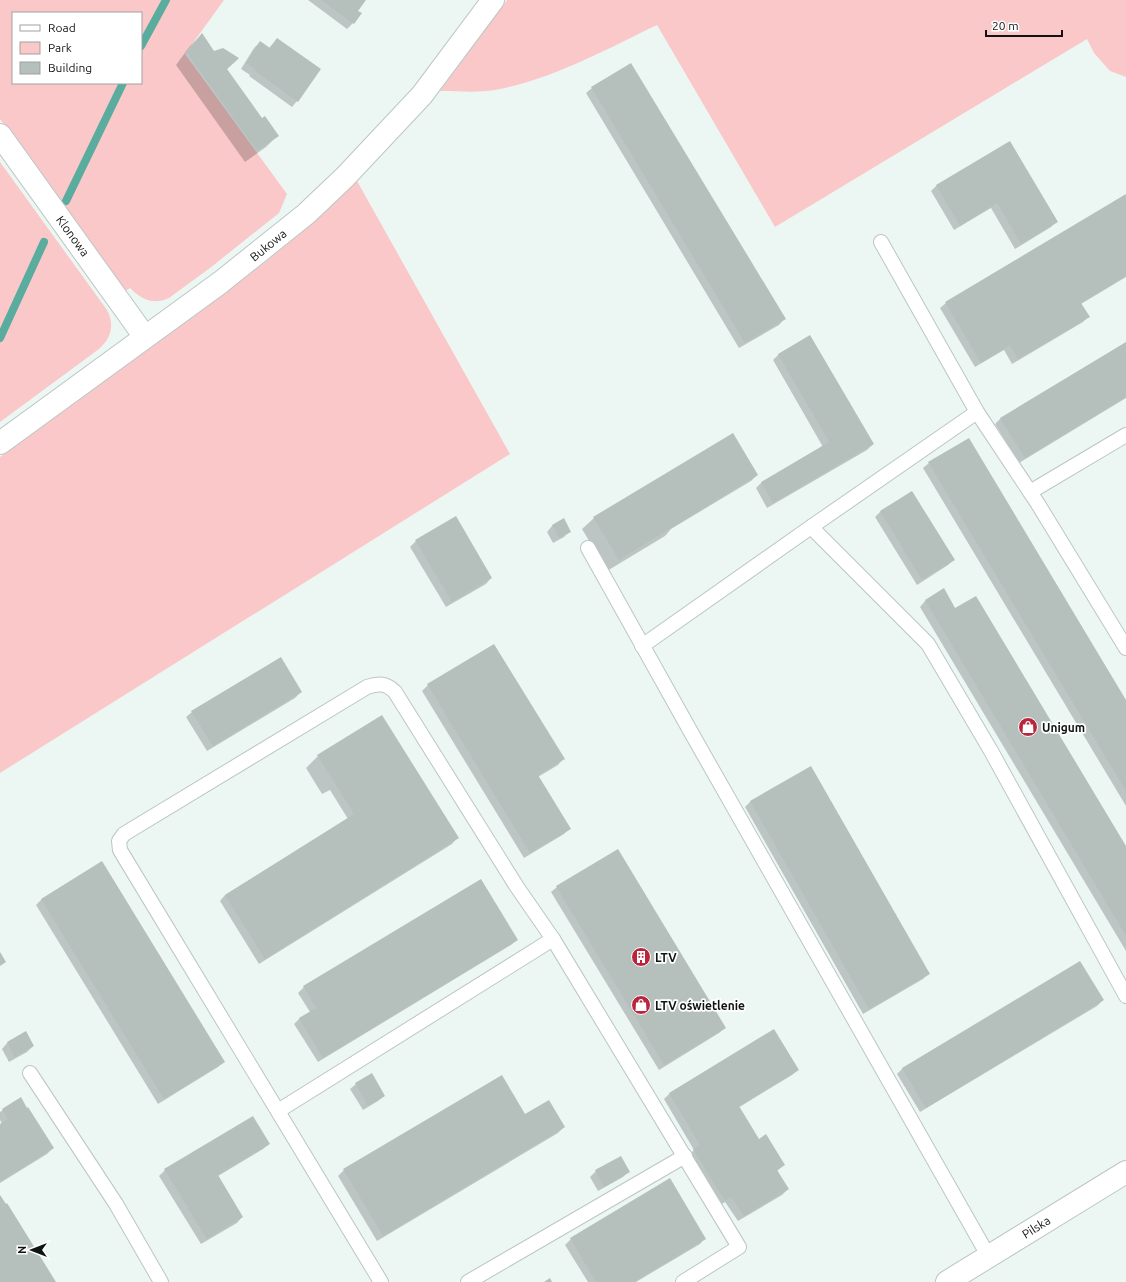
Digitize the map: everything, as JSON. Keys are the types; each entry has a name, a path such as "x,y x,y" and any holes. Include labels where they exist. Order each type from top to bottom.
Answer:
{"street":[{"name":"Bukowa","path":"0,443 262,250 306,214 345,177 422,95 493,0"},
{"name":"Klonowa","path":"0,135 145,337"},
{"name":"Pilska","path":"946,1282 1126,1172"}],"lane":[{"path":"881,242 977,412 1030,492 1126,648"},
{"path":"642,646 811,526 977,412"},
{"path":"1030,492 1126,435"},
{"path":"811,526 928,644 991,751 1126,996"},
{"path":"588,548 988,1257"},
{"path":"381,1282 120,850 119,841 124,834 367,687 375,684 390,686 396,692 517,887 554,939 739,1247 683,1282"},
{"path":"278,1111 554,939"},
{"path":"30,1073 116,1204 161,1282"},
{"path":"468,1282 685,1156"}],"green space":[{"path":"0,0 224,0 185,54 287,194 279,213 210,268 169,298 153,301 139,296 130,288 124,292 0,119"},
{"path":"507,0 1126,0 1126,77 1110,71 1094,53 1087,39 775,227 657,25 578,63 537,79 488,91 440,91"},
{"path":"0,162 107,310 111,321 111,326 109,336 99,349 0,422"},
{"path":"357,181 510,454 0,773 0,457 269,259 313,223"}],"building":[{"path":"321,0 366,0 358,11 362,13 354,24"},
{"path":"202,33 214,51 223,48 239,58 227,69 262,118 265,116 279,136 257,151 187,53"},
{"path":"277,38 321,69 298,102 246,63 260,41 270,48"},
{"path":"631,63 786,319 745,343 591,87"},
{"path":"1010,141 1058,222 1021,244 997,203 960,226 936,185"},
{"path":"1126,194 1126,276 1081,303 1090,317 1018,359 1010,345 981,363 945,302"},
{"path":"810,335 874,444 773,503 761,482 829,442 778,354"},
{"path":"1126,342 1126,397 1025,458 1000,418"},
{"path":"733,433 758,475 619,560 593,517"},
{"path":"969,438 1126,700 1126,791 928,462"},
{"path":"912,491 955,560 922,580 880,511"},
{"path":"456,516 492,578 452,602 415,540"},
{"path":"564,518 571,532 559,538 552,525"},
{"name":"Unigum","path":"944,588 955,608 976,596 1126,846 1126,936 925,600"},
{"path":"494,644 565,759 538,775 571,829 530,853 427,684"},
{"path":"281,657 302,692 213,746 191,711"},
{"path":"382,715 459,838 265,959 225,895 354,814 317,755"},
{"path":"811,766 930,974 869,1009 750,801"},
{"name":"LTV","path":"618,849 726,1028 664,1065 556,886"},
{"path":"102,861 225,1062 164,1099 41,899"},
{"path":"481,879 518,940 323,1058 299,1018 316,1008 303,986"},
{"path":"0,952 6,962 0,966"},
{"path":"1080,961 1104,1000 926,1108 902,1068"},
{"path":"774,1029 799,1070 739,1106 759,1139 766,1134 785,1165 777,1170 789,1189 744,1216 731,1197 725,1201 693,1149 700,1145 669,1093"},
{"path":"26,1031 34,1046 15,1057 7,1042"},
{"path":"372,1073 385,1096 368,1106 355,1083"},
{"path":"502,1075 525,1114 549,1100 565,1127 383,1236 343,1169"},
{"path":"21,1097 54,1148 0,1182 0,1124 8,1119 2,1109"},
{"path":"253,1116 270,1144 218,1175 243,1217 207,1239 164,1169"},
{"path":"621,1156 630,1172 604,1187 595,1170"},
{"path":"670,1178 706,1239 634,1282 596,1282 570,1238"},
{"path":"0,1195 6,1204 7,1203 56,1282 0,1282"},
{"path":"550,1278 552,1282 544,1282"}],"waterway":[{"path":"142,44 166,0"},
{"path":"66,201 123,84"},
{"path":"0,338 44,242"}],"place":[{"name":"Unigum","path":"1028,727"},
{"name":"LTV","path":"641,957"},
{"name":"LTV oświetlenie","path":"641,1005"}]}
